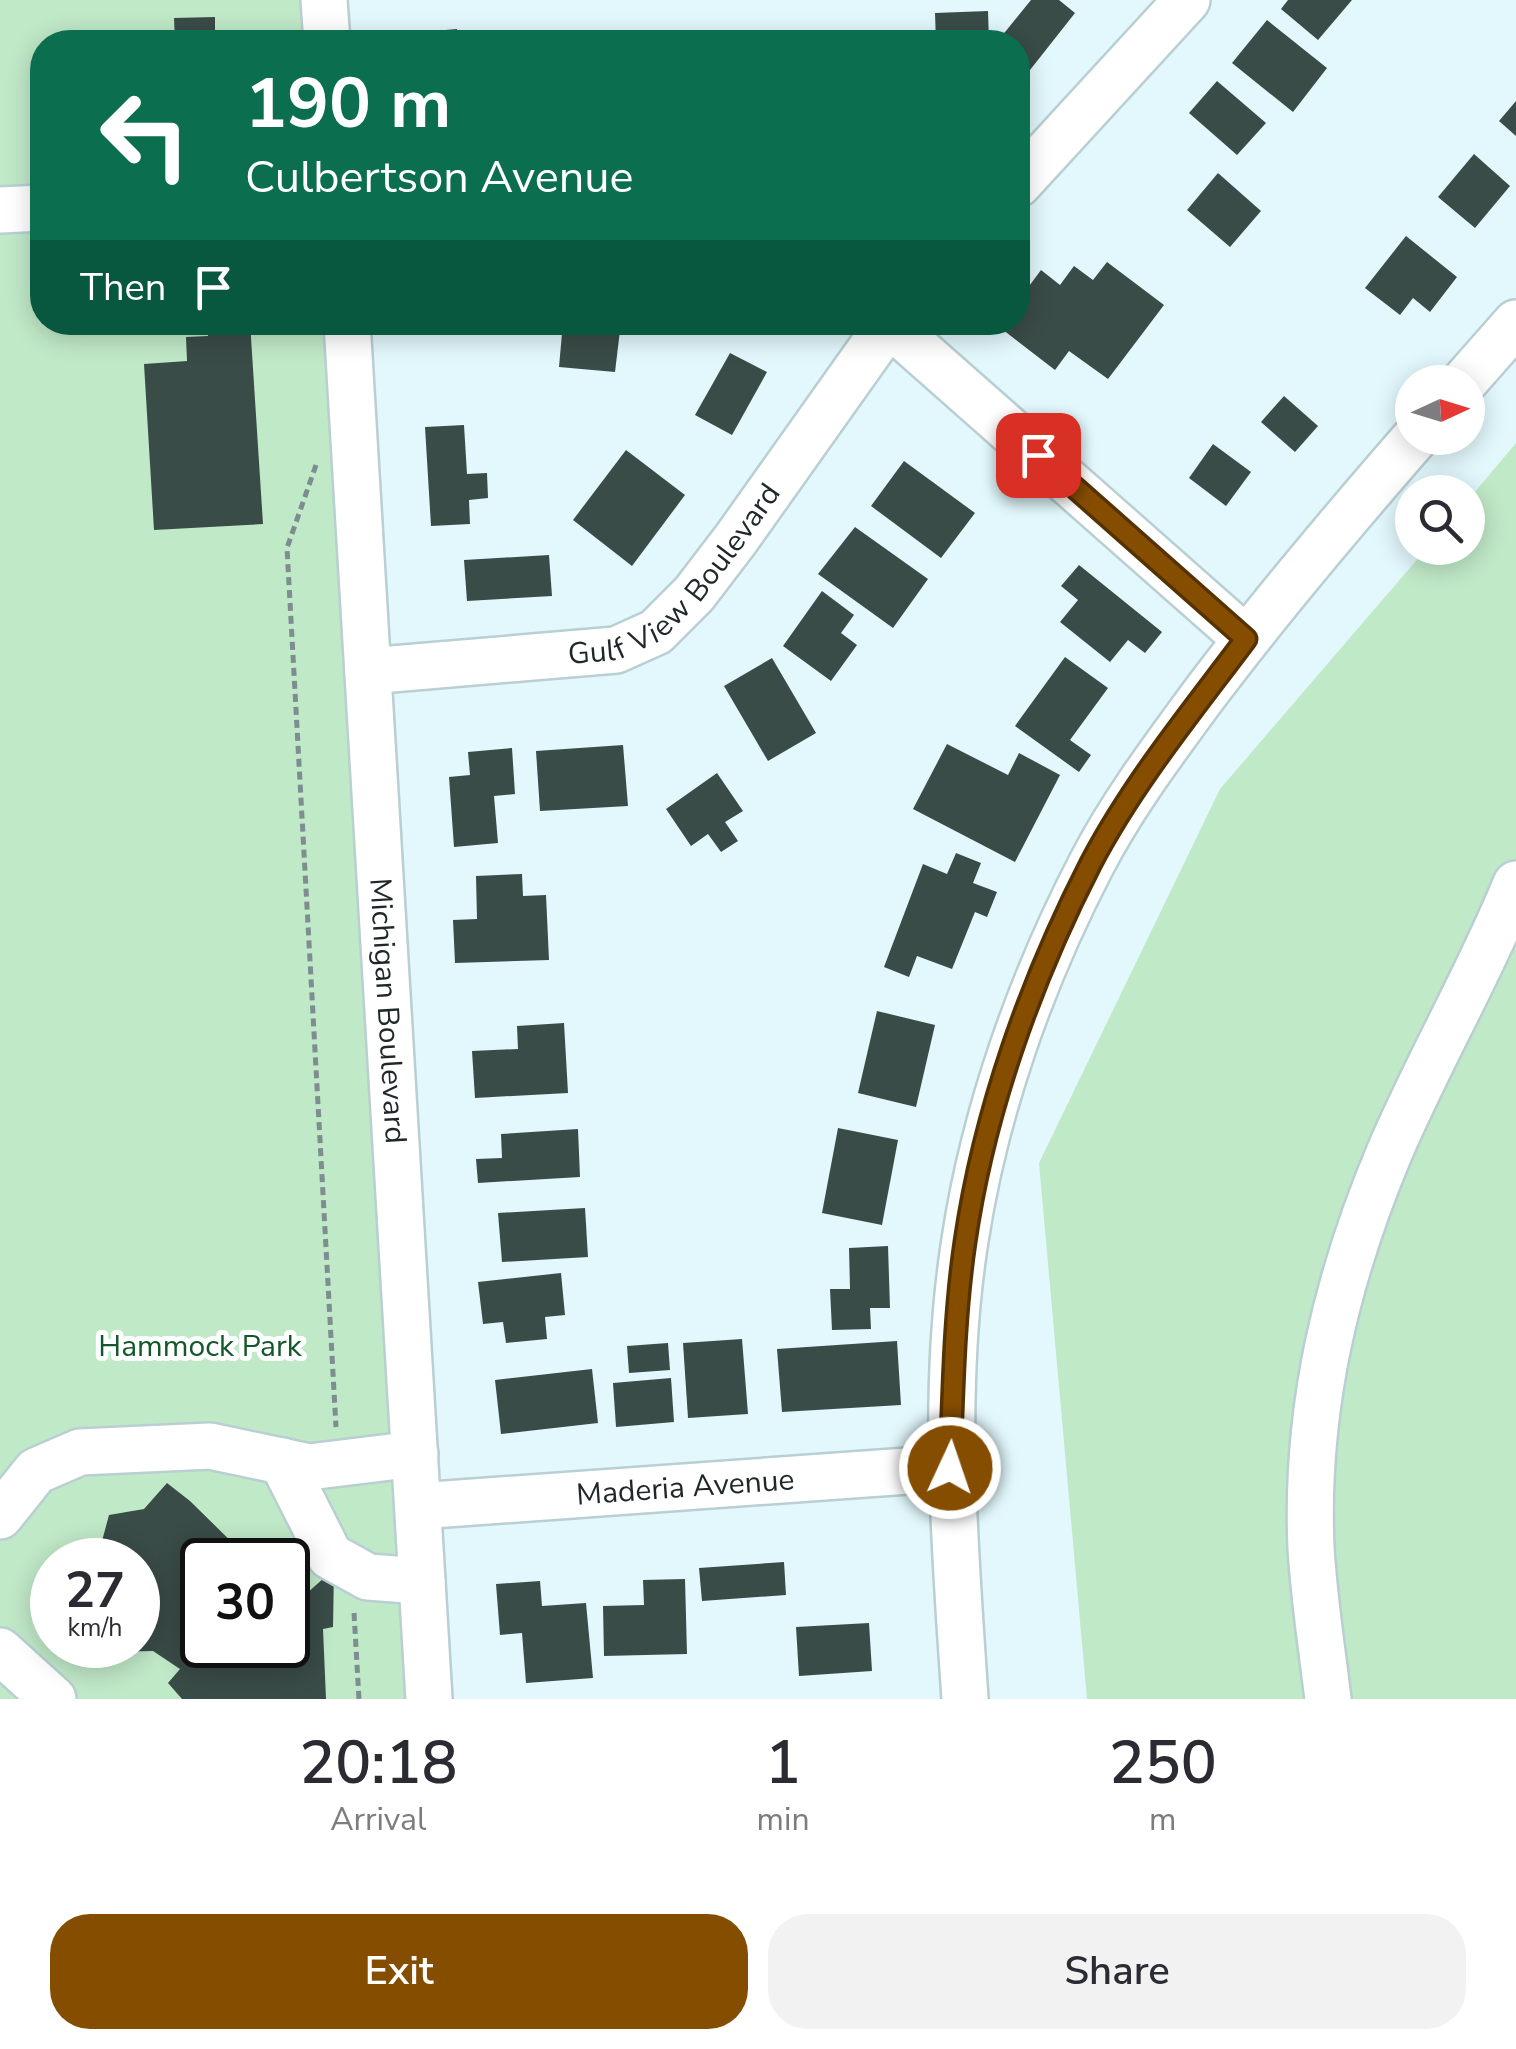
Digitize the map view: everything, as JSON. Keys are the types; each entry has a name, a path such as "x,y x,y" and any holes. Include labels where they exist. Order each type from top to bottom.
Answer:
{"street":[{"path":"324,0 326,30"},
{"path":"1030,171 1187,0"},
{"path":"0,210 30,209"},
{"path":"1479,365 1516,323"},
{"name":"Michigan Boulevard","path":"348,335 429,1699"},
{"name":"Gulf View Boulevard","path":"368,671 616,650 656,632 694,594 726,553 880,335"},
{"path":"903,335 1246,639"},
{"path":"965,1699 950,1468 965,1241 990,1120 1032,992 1092,862 1148,770 1246,639 1401,455"},
{"path":"1328,1699 1314,1582 1311,1494 1316,1402 1328,1334 1384,1165 1516,884"},
{"path":"0,1516 36,1471 80,1452 210,1446 310,1467 415,1454"},
{"path":"282,1461 330,1556 368,1576 422,1582"},
{"name":"Maderia Avenue","path":"418,1506 950,1468"},
{"path":"0,1650 54,1699"}],"path":[{"path":"320,453 287,548 338,1463"},
{"path":"351,1567 359,1699"}],"green space":[{"name":"Hammock Park","path":"0,0 315,0 316,30 30,30 30,335 336,335 423,1699 0,1699"},
{"path":"1516,443 1516,1699 1087,1699 1039,1163 1220,789 1412,565 1485,565 1485,480"}],"building":[{"path":"1031,0 1059,0 1075,13 1030,70 1030,30 1007,30"},
{"path":"1288,0 1352,0 1318,40 1281,9"},
{"path":"988,11 989,30 936,30 935,13"},
{"path":"215,17 215,30 174,30 174,18"},
{"path":"1267,20 1327,68 1293,112 1232,63"},
{"path":"1217,81 1266,123 1237,155 1189,113"},
{"path":"1516,101 1516,136 1499,121"},
{"path":"1474,154 1510,186 1475,228 1438,197"},
{"path":"1218,173 1261,211 1230,247 1187,210"},
{"path":"1406,236 1457,277 1430,312 1413,298 1400,315 1365,288"},
{"path":"1107,262 1164,305 1108,379 1069,351 1055,370 1010,335 1030,335 1030,285 1041,270 1060,285 1074,266 1093,280"},
{"path":"251,335 263,524 154,530 144,364 187,361 186,337"},
{"path":"562,335 619,335 615,372 559,367"},
{"path":"730,353 767,372 732,435 695,415"},
{"path":"1284,396 1318,426 1295,452 1261,422"},
{"path":"464,425 467,474 487,473 488,498 469,500 470,524 431,526 425,427"},
{"path":"1213,444 1251,472 1226,506 1189,478"},
{"path":"626,450 685,495 632,566 573,520"},
{"path":"904,461 975,513 941,558 871,506"},
{"path":"855,527 928,579 893,628 818,574"},
{"path":"549,555 552,596 467,601 464,560"},
{"path":"1079,565 1162,632 1145,653 1128,640 1110,662 1060,622 1078,600 1061,586"},
{"path":"822,591 854,615 841,633 857,645 831,681 783,646"},
{"path":"1065,657 1108,688 1070,740 1091,755 1079,772 1015,726"},
{"path":"772,658 816,733 768,761 724,686"},
{"path":"947,744 1008,775 1019,753 1060,775 1015,862 913,809"},
{"path":"623,745 628,806 540,811 536,751"},
{"path":"512,748 515,794 494,796 498,843 454,847 449,777 470,775 468,752"},
{"path":"717,773 743,811 725,822 738,841 721,852 708,834 691,846 666,809"},
{"path":"956,853 981,863 973,883 997,892 987,917 975,912 952,969 917,956 909,977 884,967 923,864 947,874"},
{"path":"522,874 523,896 546,895 549,960 455,963 453,920 477,919 476,876"},
{"path":"877,1011 935,1025 916,1107 858,1093"},
{"path":"564,1023 568,1093 475,1098 472,1051 518,1049 517,1026"},
{"path":"838,1128 898,1140 882,1225 822,1213"},
{"path":"578,1129 580,1177 478,1183 476,1159 502,1158 501,1134"},
{"path":"585,1208 588,1257 502,1262 498,1213"},
{"path":"888,1246 890,1308 870,1308 871,1329 832,1330 830,1289 850,1289 849,1248"},
{"path":"561,1273 565,1315 545,1317 547,1339 506,1343 503,1322 483,1324 478,1282"},
{"path":"742,1339 748,1414 688,1418 683,1343"},
{"path":"897,1341 901,1405 782,1412 777,1349"},
{"path":"668,1343 670,1370 629,1373 627,1346"},
{"path":"592,1369 598,1423 501,1434 495,1380"},
{"path":"671,1378 674,1422 616,1427 613,1383"},
{"path":"167,1483 228,1538 180,1538 180,1668 310,1668 310,1590 334,1569 333,1627 323,1629 326,1699 182,1699 168,1683 180,1669 160,1656 160,1538 103,1538 109,1515 144,1509"},
{"path":"784,1562 786,1595 702,1601 699,1568"},
{"path":"685,1579 687,1654 604,1656 603,1606 644,1605 643,1580"},
{"path":"540,1581 542,1606 586,1603 593,1678 526,1683 522,1633 500,1635 496,1584"},
{"path":"869,1623 872,1671 799,1676 796,1627"}],"route":[{"path":"950,1468 965,1241 990,1120 1032,992 1092,862 1148,770 1246,639 1038,455"}]}
